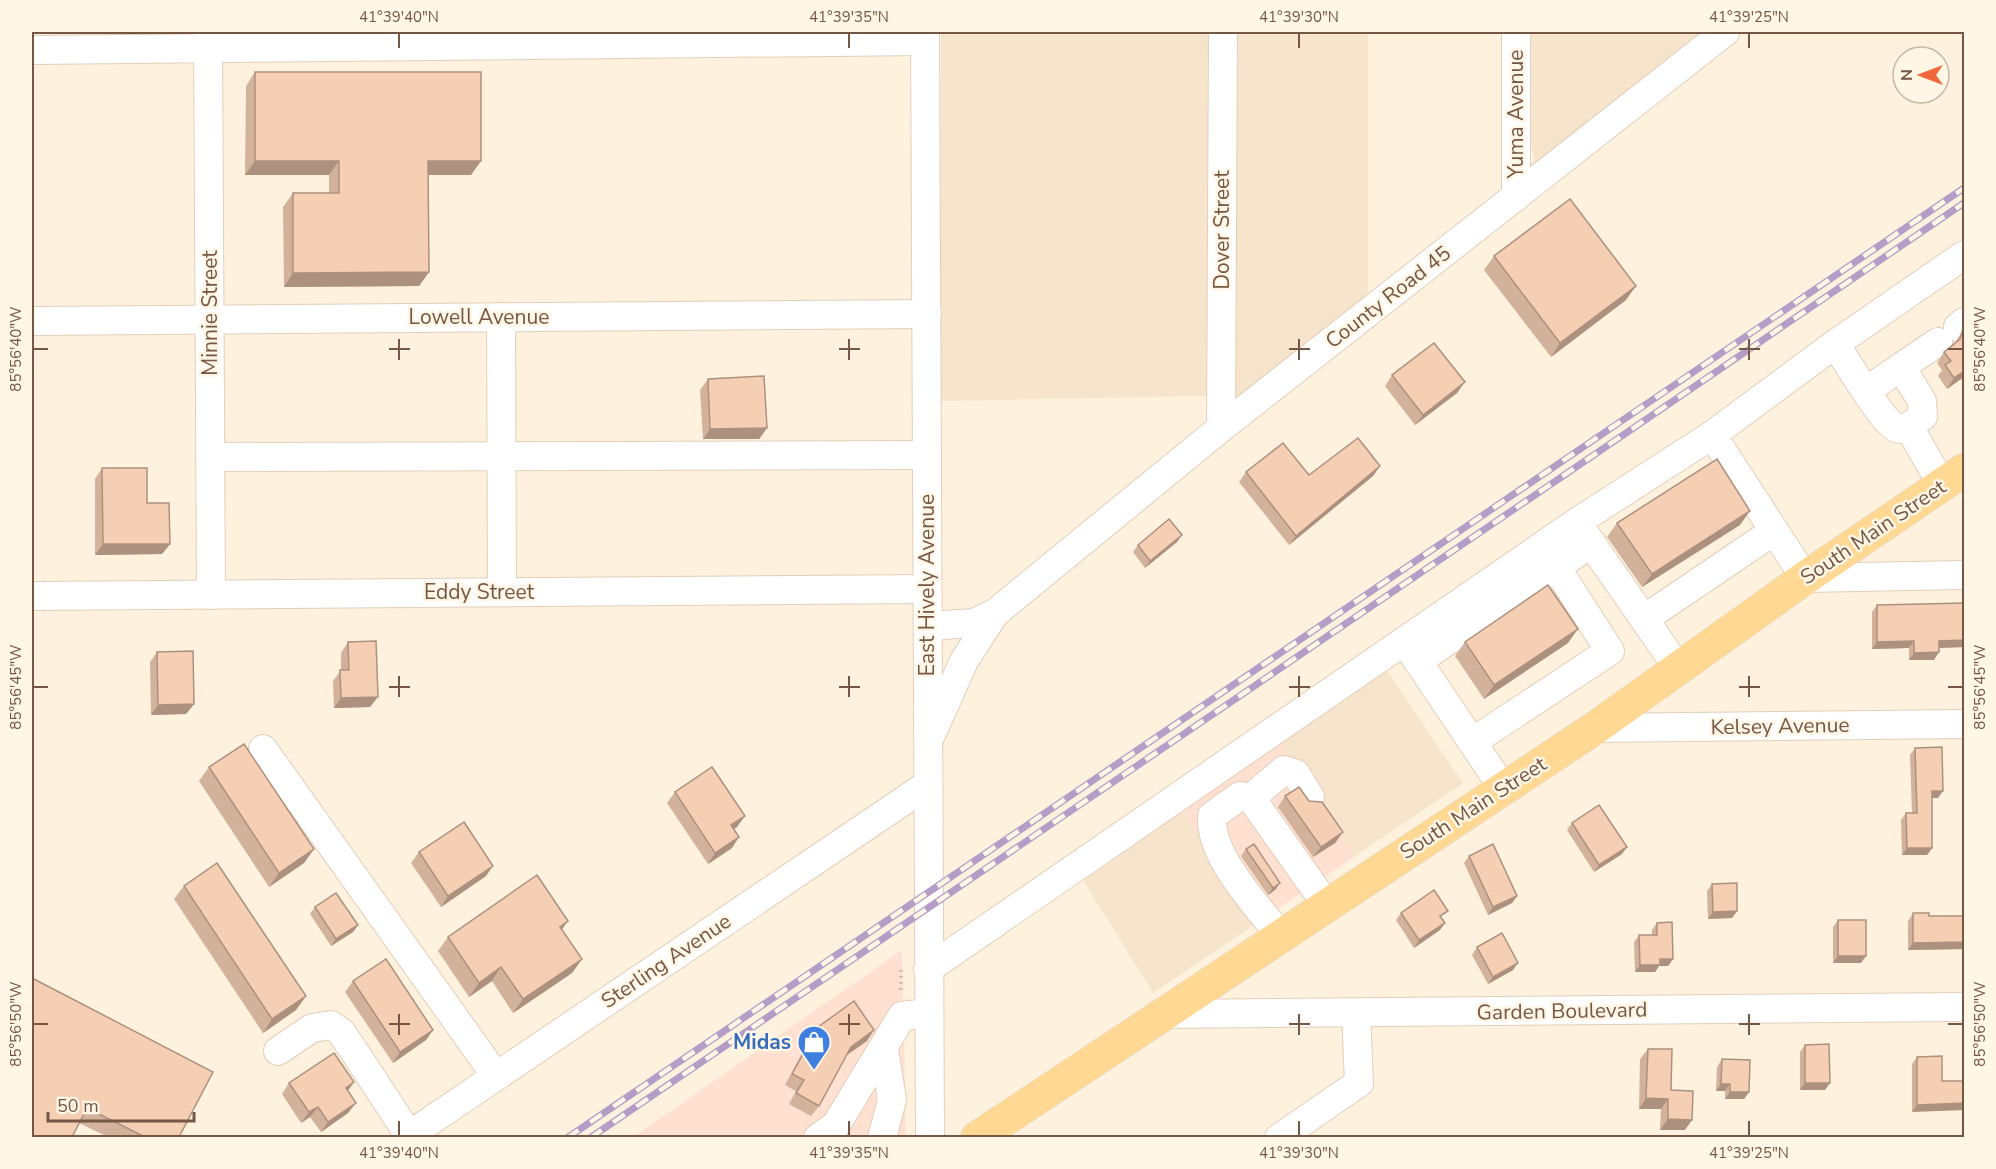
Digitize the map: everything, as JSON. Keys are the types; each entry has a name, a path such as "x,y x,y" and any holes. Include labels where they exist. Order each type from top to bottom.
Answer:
{"main road":[{"name":"South Main Street","path":"977,1137 1159,1014 1595,728 1805,578 1953,477"}],"street":[{"name":"Dover Street","path":"1221,428 1223,32"},
{"name":"Yuma Avenue","path":"1516,32 1516,197"},
{"name":"County Road 45","path":"928,626 974,623 994,613 1221,428 1725,32"},
{"path":"32,50 208,39 925,36"},
{"name":"East Hively Avenue","path":"925,36 930,1137"},
{"name":"Minnie Street","path":"208,39 211,594"},
{"path":"928,969 1411,651 1584,533 1835,344 1965,255"},
{"name":"Lowell Avenue","path":"32,321 927,314"},
{"path":"501,317 502,592"},
{"path":"1866,391 1954,331"},
{"path":"1835,344 1890,426 1898,429 1909,427 1923,416 1924,410 1902,367"},
{"path":"1909,427 1953,477"},
{"path":"1712,435 1805,578 1965,576"},
{"path":"210,458 927,455"},
{"path":"1644,619 1774,531"},
{"path":"1411,651 1556,567 1584,533"},
{"path":"1584,533 1678,668"},
{"path":"1473,742 1610,651 1556,567"},
{"name":"Eddy Street","path":"32,596 927,589"},
{"path":"927,745 964,661 994,613"},
{"path":"1411,651 1503,788"},
{"name":"Kelsey Avenue","path":"1595,728 1965,724"},
{"path":"263,749 496,1076"},
{"path":"1251,798 1284,770 1296,774 1310,797"},
{"name":"Sterling Avenue","path":"407,1136 927,784"},
{"path":"1280,935 1249,896 1224,858 1211,831 1212,816 1220,808 1240,796 1251,798 1326,904"},
{"name":"Garden Boulevard","path":"1159,1014 1965,1008"},
{"path":"818,1137 836,1125 902,1016 928,1013"},
{"path":"1279,1137 1359,1083 1356,1013"},
{"path":"278,1051 312,1028 331,1025 341,1032 407,1136"},
{"path":"882,1137 892,1100 884,1049"}],"shaded area":[{"path":"941,32 1368,32 1368,300 1249,395 940,401"},
{"path":"1510,32 1705,32 1535,164"},
{"path":"1384,666 1463,783 1354,857 1279,740"},
{"path":"1279,740 1354,857 1258,922 1181,809"},
{"path":"1181,809 1258,922 1153,993 1082,878"},
{"path":"902,950 906,1137 633,1137"}],"building":[{"path":"255,72 481,72 481,161 428,161 429,272 293,273 293,193 339,193 339,161 255,161"},
{"path":"1570,199 1636,286 1560,343 1494,256"},
{"path":"1962,332 1965,332 1965,371 1954,378 1945,365 1951,361 1944,352 1960,339"},
{"path":"1434,343 1465,382 1423,415 1392,375"},
{"path":"764,376 767,428 710,429 708,379"},
{"path":"1358,438 1380,466 1296,536 1246,472 1283,443 1309,475"},
{"path":"1717,459 1750,511 1652,574 1617,523"},
{"path":"102,468 147,468 147,503 169,503 170,544 103,544"},
{"path":"1169,519 1182,535 1150,561 1138,545"},
{"path":"1548,585 1578,629 1494,685 1465,642"},
{"path":"1965,603 1965,640 1939,641 1939,652 1914,653 1914,641 1877,642 1877,605"},
{"path":"376,641 378,697 341,698 340,670 349,670 348,642"},
{"path":"193,651 194,704 158,705 157,652"},
{"path":"244,744 314,849 279,873 209,767"},
{"path":"1942,747 1943,791 1932,791 1932,848 1907,848 1906,813 1917,813 1915,748"},
{"path":"712,767 745,816 731,825 739,837 715,853 675,792"},
{"path":"1299,787 1309,801 1322,802 1343,832 1321,847 1285,796"},
{"path":"1599,805 1627,847 1599,865 1572,823"},
{"path":"464,822 493,866 448,896 419,852"},
{"path":"1254,844 1280,883 1273,888 1246,849"},
{"path":"1493,844 1517,896 1493,907 1469,856"},
{"path":"217,863 306,996 272,1019 184,886"},
{"path":"537,875 568,921 560,927 582,959 523,999 501,967 479,983 448,937"},
{"path":"1737,883 1737,911 1713,912 1712,884"},
{"path":"1434,890 1448,911 1440,916 1445,923 1419,940 1401,913"},
{"path":"336,893 358,925 336,939 315,907"},
{"path":"1913,913 1929,913 1929,916 1965,916 1965,942 1913,943"},
{"path":"1838,920 1866,920 1866,956 1838,956"},
{"path":"1672,922 1673,959 1660,959 1660,965 1640,965 1639,935 1657,935 1657,923"},
{"path":"1502,933 1518,963 1493,977 1477,947"},
{"path":"386,959 433,1030 400,1052 353,981"},
{"path":"32,978 213,1072 179,1137 145,1137 87,1108 72,1137 32,1137"},
{"name":"Midas","path":"854,1001 874,1030 851,1047 819,1106 796,1093 804,1080 792,1074 818,1027"},
{"path":"1829,1044 1830,1083 1805,1083 1805,1045"},
{"path":"1648,1049 1672,1049 1671,1090 1693,1091 1692,1120 1668,1119 1668,1099 1646,1098"},
{"path":"334,1053 354,1082 346,1088 356,1103 328,1122 318,1107 309,1112 289,1083"},
{"path":"1942,1056 1942,1081 1965,1081 1965,1103 1917,1105 1917,1057"},
{"path":"1722,1059 1750,1060 1749,1092 1730,1092 1730,1084 1721,1084"}],"railway":[{"path":"567,1138 1964,188"},
{"path":"590,1138 1964,203"}],"place":[{"name":"Midas","path":"814,1071"}]}
